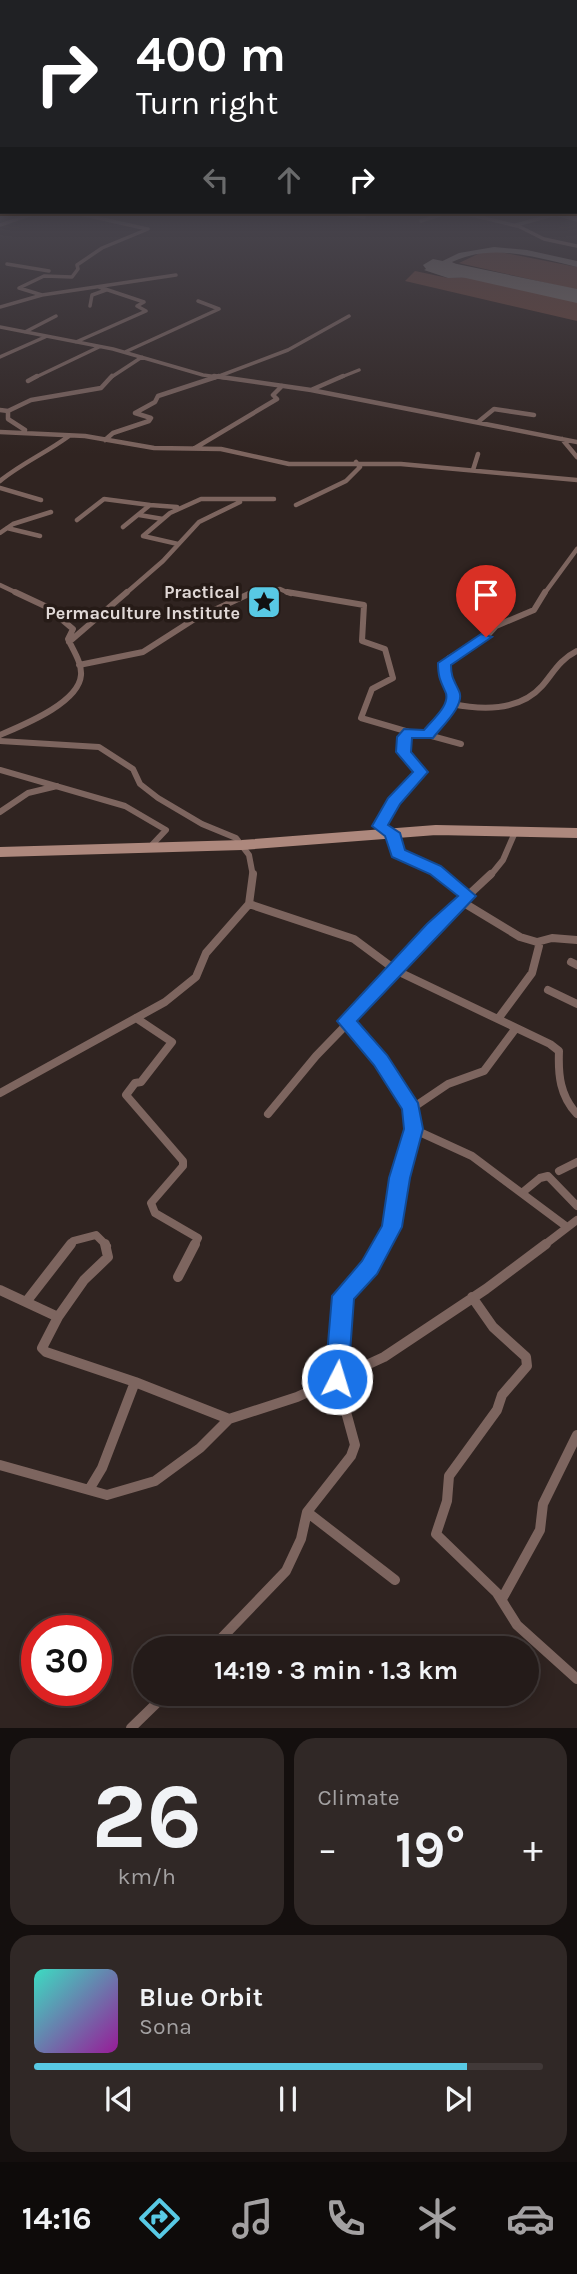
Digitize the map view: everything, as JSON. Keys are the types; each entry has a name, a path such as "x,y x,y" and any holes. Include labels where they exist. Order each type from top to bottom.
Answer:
{"main road":[{"path":"0,852 242,845 384,831 577,832"}],"street":[{"path":"38,294 42,295"},
{"path":"0,307 48,294"},
{"path":"90,306 92,295 96,294"},
{"path":"76,342 146,311 137,306 144,302 118,294"},
{"path":"124,352 219,309 198,301"},
{"path":"25,332 56,316"},
{"path":"106,440 113,433 149,421 151,418 135,413 156,400 310,342 349,316"},
{"path":"0,327 99,346 217,377 311,390 577,443"},
{"path":"0,357 46,336"},
{"path":"28,381 99,346"},
{"path":"0,410 8,411 32,400 101,388 111,377 142,357"},
{"path":"311,390 359,369"},
{"path":"195,449 216,432 277,399 278,397 273,395 282,386"},
{"path":"478,422 494,409 534,415"},
{"path":"8,411 8,419 33,432"},
{"path":"0,432 33,432 154,448 221,449 289,464 356,462 577,480"},
{"path":"0,481 23,462 44,454 69,436"},
{"path":"562,439 577,457"},
{"path":"473,470 478,454"},
{"path":"296,505 339,487 360,467 356,462"},
{"path":"0,488 41,500"},
{"path":"178,544 144,536 178,507 201,499 256,503 274,499"},
{"path":"77,520 102,500 178,507"},
{"path":"69,642 163,561 203,520 240,502"},
{"path":"123,527 150,505"},
{"path":"0,533 51,512"},
{"path":"139,515 163,519"},
{"path":"7,528 40,536"},
{"path":"428,735 452,704 453,692 444,680 444,663 486,637 496,626 534,610 577,549"},
{"path":"0,585 52,607 73,629 69,642 79,665 81,679 76,690 39,716 0,735"},
{"path":"79,665 144,652 193,620 255,591 280,589 304,597 361,604 365,609 362,641 385,649 393,678 390,682 372,689 361,718 461,744"},
{"path":"452,704 480,709 530,697 541,687 559,659 577,651"},
{"path":"409,732 404,737 404,752 421,772 394,802 384,831 398,853 435,870 466,899 520,937 537,942 552,938 576,942"},
{"path":"0,741 99,747 133,769 140,784 158,798 242,845 249,855 253,875 248,904 206,953 196,977 165,1002 0,1093"},
{"path":"0,770 125,806 160,824 166,830 150,847"},
{"path":"0,812 28,793 58,786"},
{"path":"268,1114 346,1021 397,971 433,928 494,870 509,849 516,830"},
{"path":"248,904 354,939 397,971 559,1051 557,1076 568,1106 577,1114"},
{"path":"498,1019 532,973 537,942"},
{"path":"548,990 577,1004"},
{"path":"136,1018 172,1042 149,1068 141,1082 135,1083 126,1095 183,1161 183,1166 151,1203 155,1213 198,1238 178,1277"},
{"path":"224,1636 286,1572 301,1539 307,1512 345,1465 355,1445 337,1379 343,1296 369,1267 392,1227 400,1178 413,1129 411,1109 380,1060 346,1021"},
{"path":"411,1109 447,1084 484,1071 516,1028"},
{"path":"413,1129 472,1156 566,1227"},
{"path":"559,1171 577,1162"},
{"path":"523,1192 540,1178 548,1177 577,1206"},
{"path":"0,1465 90,1488 107,1495 155,1481 200,1448 229,1419 297,1397 384,1357 577,1220"},
{"path":"26,1302 73,1241 96,1234 107,1246 108,1257 84,1280 58,1317 42,1348 46,1352 135,1382 229,1419"},
{"path":"0,1290 58,1317"},
{"path":"472,1297 492,1327 526,1357 527,1366 502,1395 497,1410 449,1476 447,1501 436,1534 502,1599 517,1625 577,1679"},
{"path":"90,1488 102,1475 114,1434 132,1398 135,1382"},
{"path":"502,1599 540,1530 543,1504 577,1435"},
{"path":"307,1512 395,1580"},
{"path":"131,1728 154,1706"}],"shaded area":[{"path":"459,294 544,294 577,301 577,321"}],"runway":[{"path":"566,294 577,296"}],"place":[{"name":"Practical Permaculture Institute","path":"264,602"}],"route":[{"path":"337,1379 343,1296 369,1267 392,1227 400,1178 413,1129 411,1109 380,1060 346,1021 368,1003 433,928 468,896 435,870 398,853 392,833 380,826 394,802 421,772 404,752 404,737 409,732 428,735 454,701 453,692 444,680 444,663 486,637"}]}
